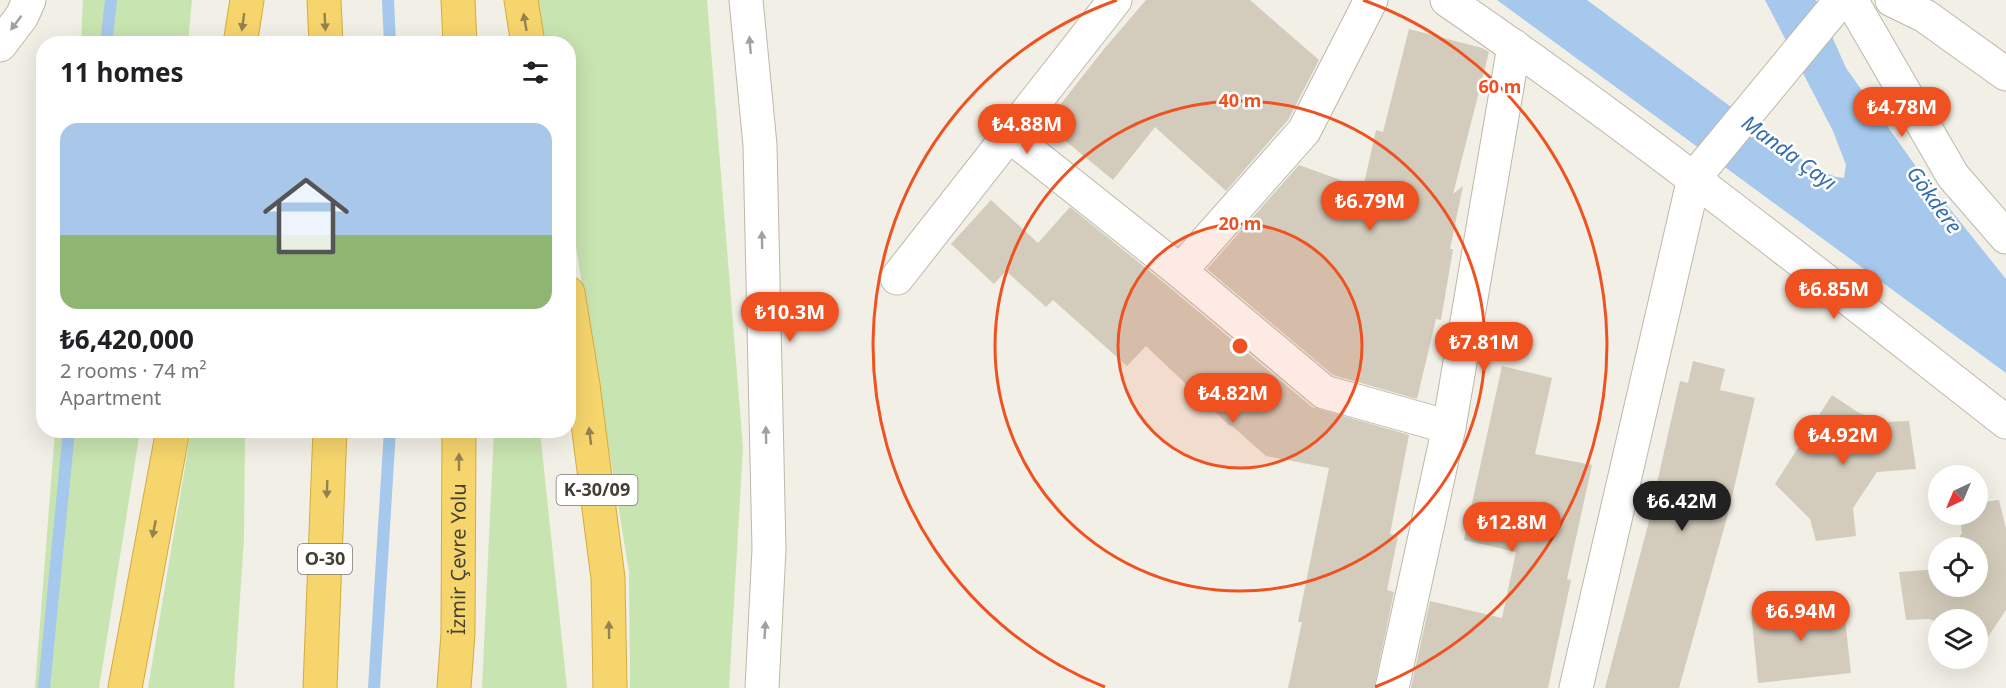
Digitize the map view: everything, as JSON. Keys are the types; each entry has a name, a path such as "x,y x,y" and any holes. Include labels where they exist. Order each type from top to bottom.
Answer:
{"highway":[{"path":"241,36 247,0"},
{"path":"324,0 326,36"},
{"path":"458,0 460,36"},
{"path":"521,0 527,36"},
{"name":"K-30/09","path":"576,342 608,578 610,688"},
{"path":"125,688 172,438"},
{"name":"O-30","path":"320,688 330,438"},
{"name":"İzmir Çevre Yolu","path":"454,688 458,633 459,438"}],"street":[{"path":"0,45 22,16 29,0"},
{"path":"746,0 760,146 769,537 762,688"},
{"path":"897,278 1115,0"},
{"path":"1180,270 1304,131 1371,0"},
{"path":"1447,0 1700,171 2006,422"},
{"path":"1892,0 1925,16 2006,74"},
{"path":"1576,688 1700,171 1841,5 1953,176 2006,237"},
{"path":"1392,688 1449,427 1514,46"},
{"path":"1010,136 1180,270 1324,392 1449,427"}],"green space":[{"path":"83,0 192,0 189,36 81,36"},
{"path":"535,0 707,0 743,448 729,688 630,688 629,572 576,247 576,36 541,36"},
{"path":"54,438 139,438 99,688 35,688"},
{"path":"190,438 245,438 244,538 234,688 148,688"},
{"path":"494,438 541,438 567,688 482,688"}],"water":[{"path":"1497,0 1587,0 1812,167 1844,178 1846,165 1833,131 1765,0 1816,0 1846,68 1917,168 2006,279 2006,373"}],"building":[{"path":"1146,0 1250,0 1319,60 1288,120 1226,191 1155,127 1113,180 1045,124"},
{"path":"1409,29 1482,48 1489,52 1453,194 1463,186 1450,249 1453,249 1441,320 1436,319 1417,399 1333,375 1207,269 1299,165 1363,188 1376,130 1383,132"},
{"path":"991,200 1038,243 1070,207 1312,407 1409,435 1390,534 1398,536 1387,590 1394,592 1374,688 1288,688 1302,622 1298,622 1329,468 1266,456 1230,426 1146,346 1127,366 1053,300 1046,307 1006,271 994,284 951,244"},
{"path":"1693,361 1725,369 1720,390 1755,398 1728,514 1679,688 1605,688 1659,483 1657,483 1680,381 1688,383"},
{"path":"1502,366 1552,378 1535,454 1592,465 1567,579 1571,580 1548,688 1411,688 1430,601 1502,618 1516,552 1464,540"},
{"path":"1832,395 1859,413 1886,422 1909,421 1916,469 1877,472 1853,508 1856,536 1816,541 1810,519 1775,484"},
{"path":"1999,500 2006,529 2006,610 1988,637 1988,609 1928,609 1928,619 1906,620 1899,572 1928,570 1928,597 1988,597 1988,537 1959,537 1962,533 1961,525 1988,525 1988,502"},
{"path":"1843,601 1851,673 1758,683 1751,611"}],"waterway":[{"path":"107,36 111,0"},
{"path":"388,0 390,36"},
{"path":"44,688 68,438"},
{"path":"374,688 390,438"}],"water label":[{"name":"Manda Çayı","path":"1789,153"},
{"name":"Gökdere","path":"1934,200"}]}
